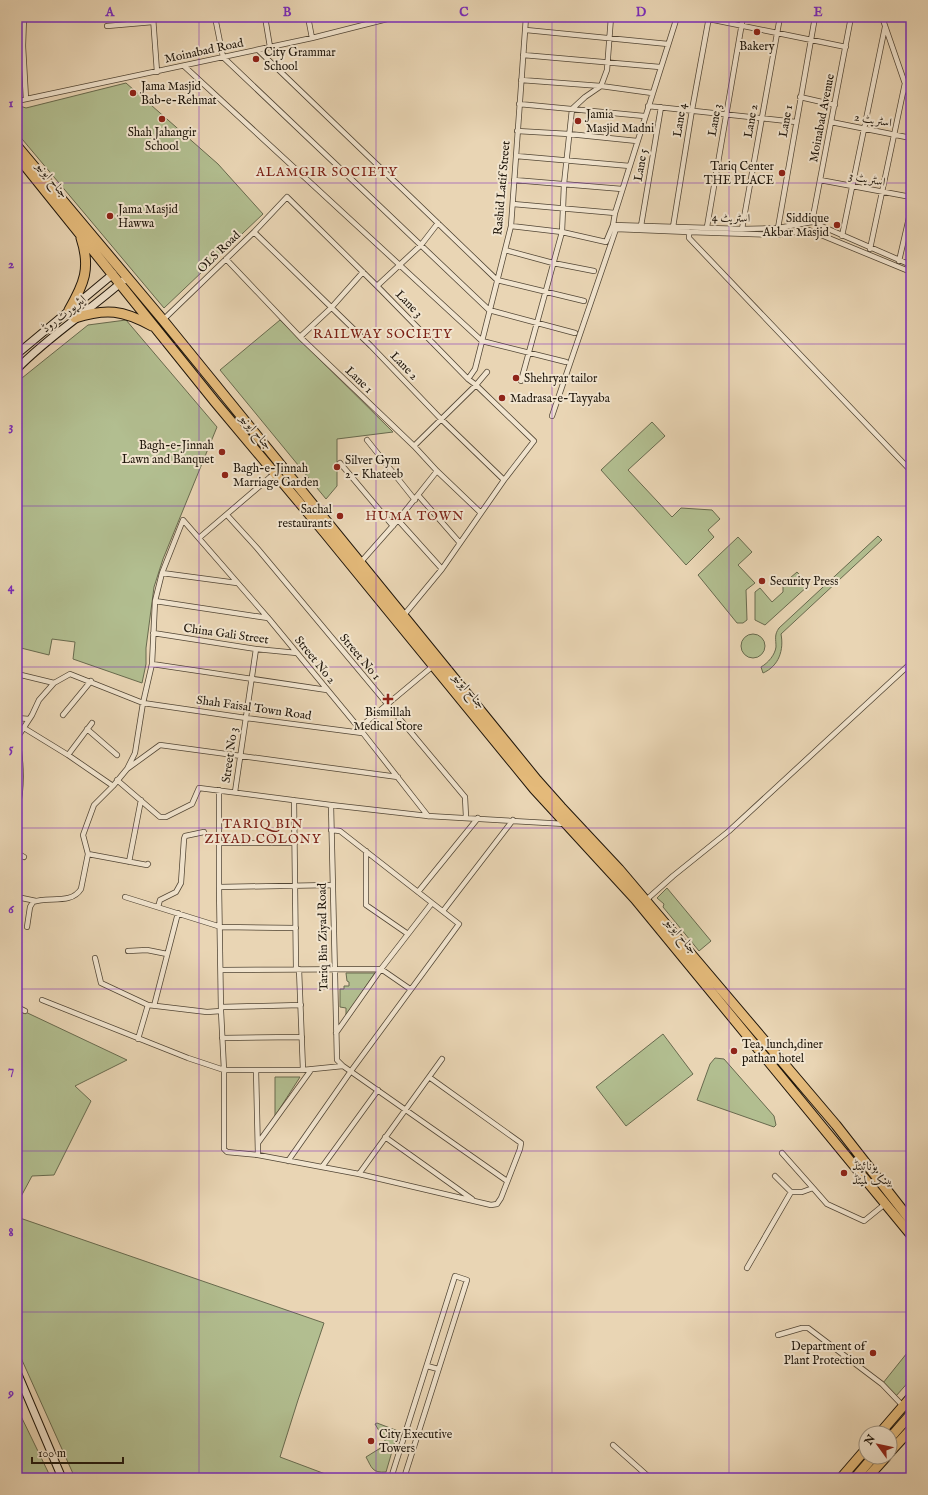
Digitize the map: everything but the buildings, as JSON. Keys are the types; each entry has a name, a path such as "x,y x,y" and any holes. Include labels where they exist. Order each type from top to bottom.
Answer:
{"highway":[{"name":"جناح ایونیو","path":"17,146 124,280 157,328 215,402 275,472 534,789 635,900 885,1199 911,1221"},
{"name":"جناح ایونیو","path":"17,156 113,274 124,280 163,320 537,780 569,817 619,869 836,1125 885,1199 911,1235"},
{"path":"69,310 80,291 86,273 86,256 79,233"},
{"path":"75,318 99,312 119,312 132,315 157,328"},
{"path":"887,1425 911,1397"},
{"path":"898,1429 911,1414"},
{"path":"898,1443 911,1429"},
{"path":"841,1478 858,1458"},
{"path":"855,1478 866,1465"},
{"path":"867,1478 879,1465"}],"main road":[{"name":"ایئرپورٹ روڈ","path":"17,354 113,274"},
{"name":"ایئرپورٹ روڈ","path":"17,369 75,318 124,280"},
{"path":"17,1372 62,1478"}],"street":[{"path":"24,17 23,46 26,99"},
{"path":"214,17 223,57 489,310 575,333"},
{"path":"265,17 270,47"},
{"path":"308,17 312,38"},
{"name":"Moinabad Road","path":"17,101 312,38 395,17"},
{"name":"Rashid Latif Street","path":"468,379 475,369 511,226 526,17"},
{"path":"521,381 562,232 564,184 572,109 585,97 601,86 607,70 611,17"},
{"path":"511,226 562,232 606,242 613,225 614,213 676,18 657,17"},
{"path":"699,17 846,47"},
{"name":"Lane 3","path":"707,227 743,17"},
{"name":"Lane 2","path":"742,229 780,17"},
{"name":"Lane 1","path":"778,228 815,17"},
{"name":"Moinabad Avenue","path":"812,222 851,17"},
{"path":"882,17 911,101"},
{"name":"Lane 4","path":"673,227 709,18"},
{"path":"107,26 153,19 157,72"},
{"path":"842,236 851,186 885,27"},
{"path":"526,30 610,37 668,44"},
{"path":"17,39 23,46"},
{"path":"258,50 497,280 584,301"},
{"path":"523,55 660,67"},
{"path":"184,66 482,341 566,362"},
{"path":"521,80 601,86 652,93"},
{"path":"870,249 905,83"},
{"path":"800,97 835,105"},
{"path":"519,104 644,116"},
{"path":"648,106 726,113 796,122"},
{"name":"Lane 5","path":"640,226 661,107"},
{"name":"اسٹریٹ 2","path":"831,122 911,138"},
{"path":"517,130 637,141"},
{"path":"516,156 630,166"},
{"path":"514,180 622,189"},
{"name":"اسٹریٹ 3","path":"820,180 911,197"},
{"name":"Lane 3","path":"287,197 468,379 534,442 504,480"},
{"name":"OLS Road","path":"163,320 254,232 287,197"},
{"path":"512,204 614,213"},
{"path":"899,260 911,209"},
{"path":"812,222 870,249 911,265"},
{"name":"اسٹریٹ 4","path":"613,225 742,229 778,228 812,222"},
{"path":"377,286 421,245 438,223"},
{"path":"552,416 616,229 776,234 809,230 911,272"},
{"name":"Lane 2","path":"254,232 372,346 441,419 504,480"},
{"path":"689,232 689,238 911,471"},
{"path":"505,250 553,263 594,271"},
{"name":"Lane 1","path":"226,259 300,337 414,446 437,471 481,513"},
{"path":"300,337 331,308 363,272"},
{"path":"414,446 476,385 487,372"},
{"path":"367,440 415,500"},
{"path":"340,463 393,526"},
{"path":"360,563 415,500 437,471"},
{"path":"199,538 275,472"},
{"path":"404,615 442,569 504,480"},
{"path":"418,495 460,542"},
{"name":"Street No 1","path":"227,514 465,797 466,817"},
{"name":"Street No 2","path":"162,573 183,520 297,653 428,816"},
{"path":"398,520 442,569"},
{"path":"17,897 36,901 71,898 79,893 81,889 88,854 83,835 94,805 127,769 134,754 152,664 155,602 162,573 238,583"},
{"path":"155,602 268,618"},
{"name":"China Gali Street","path":"153,633 256,649 297,653"},
{"name":"Street No 3","path":"235,792 256,649"},
{"path":"645,901 673,876 729,831 911,663"},
{"path":"152,664 251,680 327,690"},
{"path":"358,728 433,666"},
{"path":"17,674 54,683 39,700 30,719 17,737 20,785 17,809"},
{"name":"Shah Faisal Town Road","path":"54,683 70,674 91,681 143,703 362,733"},
{"path":"63,715 91,681"},
{"path":"17,718 30,719"},
{"path":"68,755 92,723"},
{"path":"24,728 68,755 113,786"},
{"path":"87,729 117,755"},
{"path":"127,769 160,745 398,777"},
{"path":"118,780 160,817 166,817 192,804 199,788 428,816 466,817 565,824"},
{"path":"220,790 219,887 221,1009 224,1070 224,1149 228,1152 258,1155 359,1174 491,1204 497,1204 501,1198 521,1143 428,1077"},
{"path":"129,862 141,800"},
{"path":"294,800 296,928 301,1005 303,1070"},
{"name":"Tariq Bin Ziyad Road","path":"331,805 337,1060 343,1066"},
{"path":"418,892 478,818"},
{"path":"443,912 513,820"},
{"path":"288,1161 410,988 459,924 340,830 332,830"},
{"path":"158,907 160,900 176,892 181,883 185,836 204,832"},
{"path":"219,843 295,843"},
{"path":"366,851 366,905 408,934"},
{"path":"17,853 24,857"},
{"path":"88,854 148,864"},
{"path":"219,887 332,885"},
{"path":"125,897 220,927 296,928"},
{"path":"27,927 30,907 33,902 36,901"},
{"path":"336,1033 381,969 432,903"},
{"path":"154,1006 178,913"},
{"path":"128,952 147,950 167,954"},
{"path":"95,958 101,983 148,1005 207,1012 221,1009 301,1005"},
{"path":"221,970 381,969 410,988"},
{"path":"42,1000 138,1039 224,1070 311,1070 343,1066 507,1181"},
{"path":"138,1039 148,1005"},
{"path":"17,1007 26,1011"},
{"path":"222,1038 302,1037"},
{"path":"359,1174 442,1059"},
{"path":"256,1070 258,1155"},
{"path":"258,1143 311,1070"},
{"path":"322,1167 378,1090"},
{"path":"385,1136 474,1200"},
{"path":"782,1153 827,1204 864,1221 885,1199"},
{"path":"775,1176 791,1192 802,1192 813,1188"},
{"path":"747,1268 791,1192"},
{"path":"391,1478 455,1276 467,1280 404,1478"},
{"path":"778,1335 802,1328 808,1328 882,1384 903,1406"},
{"path":"427,1366 438,1369"},
{"path":"614,1446 650,1478"}],"green space":[{"path":"126,83 218,164 263,214 164,308 17,133 17,105 26,108"},
{"path":"126,320 217,427 163,559 154,587 146,648 146,664 142,683 73,659 75,642 52,639 49,655 17,647 17,382 88,325"},
{"path":"280,320 393,432 337,439 337,486 326,499 220,370"},
{"path":"652,422 665,436 628,470 672,517 681,508 712,510 720,519 708,530 714,537 686,565 601,470"},
{"path":"878,536 882,540 781,634 782,646 777,662 763,673 761,667 771,658 776,647 777,630"},
{"path":"738,537 752,552 738,565 755,583 746,590 747,620 743,623 737,623 698,575"},
{"path":"797,572 809,585 765,625 755,620 755,592 760,588 772,602 783,592 783,584"},
{"path":"753,634 762,637 765,646 762,655 753,658 744,655 741,646 744,637"},
{"path":"667,888 711,941 699,951 663,907 664,904 657,898"},
{"path":"346,973 375,973 346,1016 346,1008 340,1007 340,989 344,989 344,986 349,986"},
{"path":"17,1008 127,1060 75,1086 91,1101 54,1175 32,1176 17,1204"},
{"path":"663,1034 693,1074 626,1126 596,1087"},
{"path":"715,1058 724,1059 774,1116 776,1125 774,1127 697,1100 710,1064"},
{"path":"275,1077 300,1077 275,1116"},
{"path":"17,1217 324,1323 280,1457 336,1478 75,1478 17,1349"},
{"path":"911,1348 911,1379 896,1396 883,1383"},
{"path":"17,1408 51,1478 17,1478"},
{"path":"377,1423 398,1431 386,1472 375,1471 371,1467 366,1457 387,1444 375,1424"}],"place":[{"name":"Bakery","path":"757,32"},
{"name":"City Grammar School","path":"256,59"},
{"name":"Jama Masjid Bab-e-Rehmat","path":"133,93"},
{"name":"Shah Jahangir School","path":"162,119"},
{"name":"Jamia Masjid Madni","path":"578,121"},
{"name":"Tariq Center THE PLACE","path":"782,173"},
{"name":"Jama Masjid Hawwa","path":"110,216"},
{"name":"Siddique Akbar Masjid","path":"837,225"},
{"name":"Shehryar tailor","path":"516,378"},
{"name":"Madrasa-e-Tayyaba","path":"502,398"},
{"name":"Bagh-e-Jinnah Lawn and Banquet","path":"222,452"},
{"name":"Silver Gym 2 - Khateeb","path":"337,467"},
{"name":"Bagh-e-Jinnah Marriage Garden","path":"225,475"},
{"name":"Sachal restaurants","path":"340,516"},
{"name":"Security Press","path":"762,581"},
{"name":"Bismillah Medical Store","path":"388,699"},
{"name":"Tea, lunch,diner pathan hotel","path":"734,1051"},
{"name":"یونائیٹڈ بینک لمیٹڈ","path":"844,1173"},
{"name":"Department of Plant Protection","path":"873,1353"},
{"name":"City Executive Towers","path":"371,1441"}],"district":[{"name":"ALAMGIR SOCIETY","path":"327,172"},
{"name":"RAILWAY SOCIETY","path":"383,334"},
{"name":"HUMA TOWN","path":"415,516"},
{"name":"TARIQ BIN ZIYAD COLONY","path":"263,832"}]}
